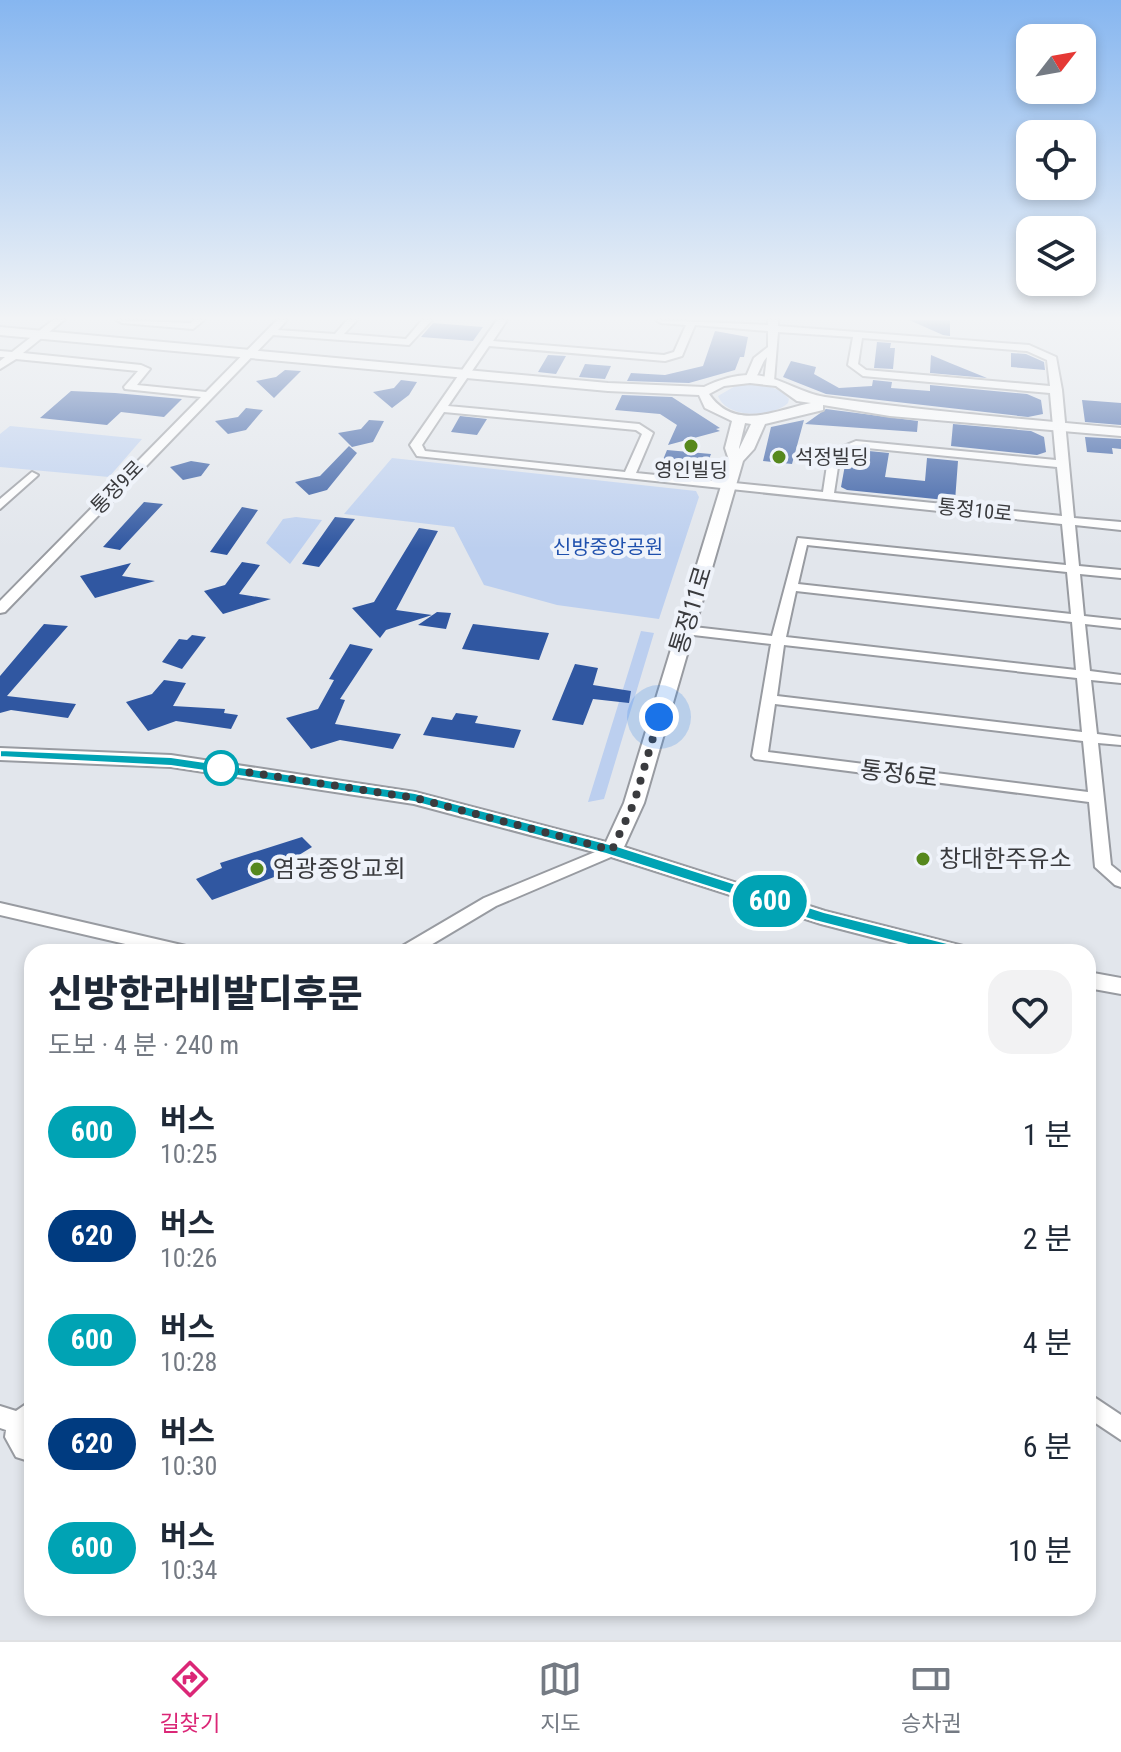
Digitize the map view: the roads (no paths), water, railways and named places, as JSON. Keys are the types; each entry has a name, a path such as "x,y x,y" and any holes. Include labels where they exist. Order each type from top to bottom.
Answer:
{"street":[{"name":"통정9로","path":"2,606 207,397"},
{"name":"통정10로","path":"448,397 416,445 428,456 1121,526"},
{"path":"706,397 710,407 739,418 783,417 802,402 1121,432"},
{"path":"798,397 802,402"},
{"path":"1058,397 1081,675 1103,867 1121,881"},
{"path":"440,408 639,427 648,433 629,475"},
{"path":"739,418 732,448 736,460 747,449 760,419"},
{"path":"828,495 835,452 856,444 1062,464"},
{"name":"통정11로","path":"612,850 634,803 736,460"},
{"path":"0,505 32,475"},
{"name":"통정6로","path":"1072,569 802,541 778,641 760,756 1095,798"},
{"path":"1072,569 1121,574"},
{"path":"791,587 1121,624"},
{"path":"685,630 1121,679"},
{"path":"768,699 1121,741"},
{"path":"0,754 171,761 253,771 415,798 612,850 821,917 927,944"},
{"path":"419,944 490,902 612,850"},
{"path":"0,909 151,944"},
{"path":"1096,981 1121,986"},
{"path":"1096,1410 1121,1429"},
{"path":"17,1417 17,1437 24,1448"}],"place":[{"name":"영인빌딩","path":"691,446"},
{"name":"석정빌딩","path":"779,457"},
{"name":"창대한주유소","path":"923,859"},
{"name":"염광중앙교회","path":"257,869"}],"park label":[{"name":"신방중앙공원","path":"608,547"}]}
